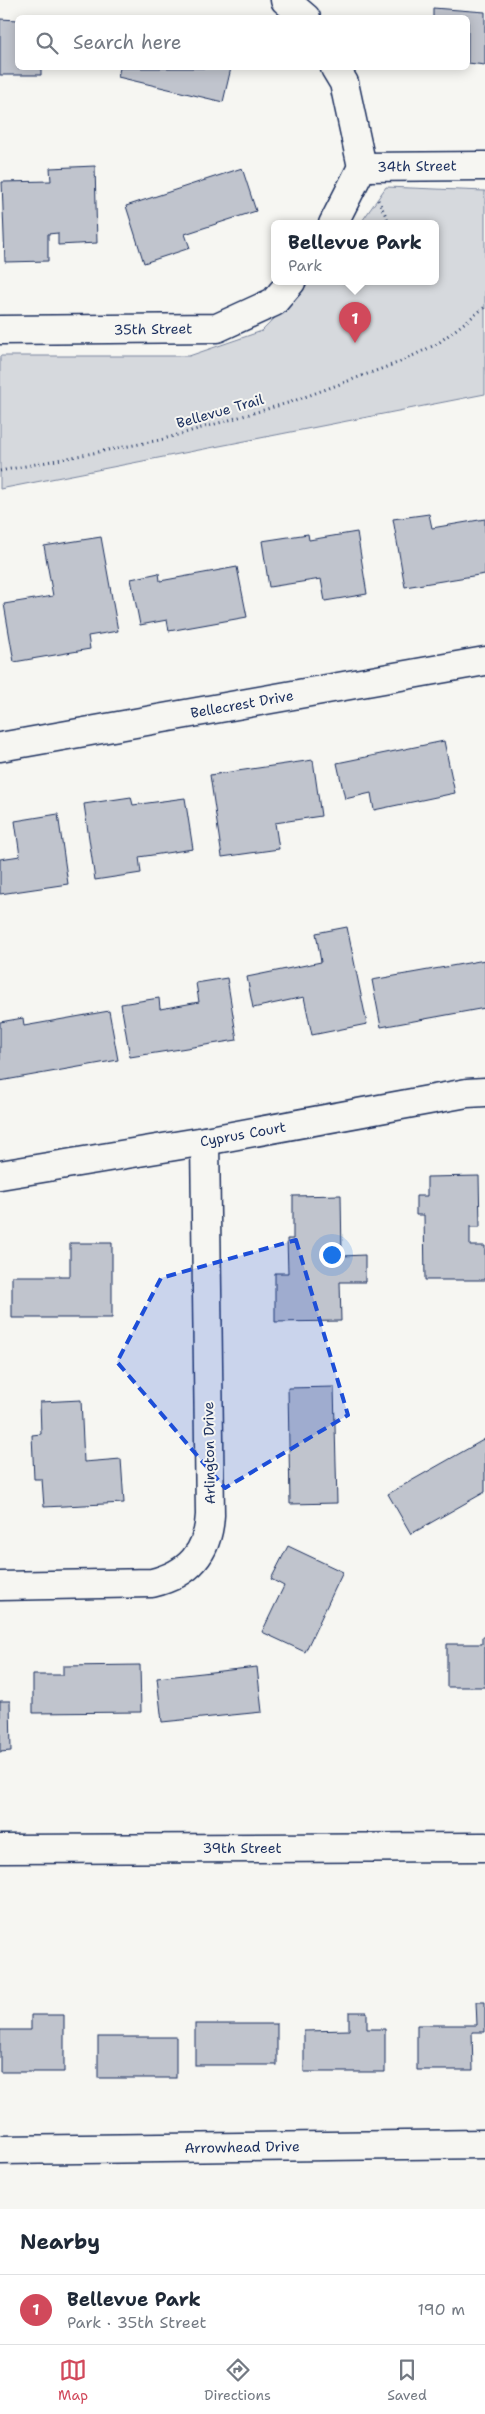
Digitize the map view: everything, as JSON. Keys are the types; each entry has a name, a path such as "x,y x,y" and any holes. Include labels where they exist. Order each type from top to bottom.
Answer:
{"street":[{"path":"285,0 302,15"},
{"name":"34th Street","path":"336,70 344,84 362,167 485,166"},
{"path":"334,220 362,167"},
{"name":"35th Street","path":"0,330 217,328 274,302 289,285"},
{"name":"Bellecrest Drive","path":"0,747 485,661"},
{"name":"Cyprus Court","path":"0,1175 205,1141 466,1093 485,1092"},
{"name":"Arlington Drive","path":"0,1586 152,1583 170,1578 183,1571 199,1554 205,1543 209,1531 210,1514 205,1141"},
{"name":"39th Street","path":"0,1849 485,1847"},
{"name":"Arrowhead Drive","path":"0,2150 485,2144"}],"path":[{"path":"376,196 388,220"},
{"name":"Bellevue Trail","path":"0,471 160,440 291,402 400,362 437,344 485,307"}],"highlighted area":[{"path":"296,1240 348,1415 225,1488 117,1362 161,1278"}],"shaded area":[{"path":"386,187 485,191 485,394 0,489 0,356 189,356 262,331 307,285 439,285 439,220 363,220"}],"building":[{"path":"433,8 485,12 485,65 470,63 470,15 433,15"},
{"path":"0,19 15,20 15,70 41,70 41,75 0,75"},
{"path":"120,70 231,70 223,102 118,77"},
{"path":"95,166 97,243 58,245 58,233 48,234 48,261 5,262 2,182 51,181 50,168"},
{"path":"242,168 256,211 185,234 190,248 144,263 126,206"},
{"path":"429,514 432,528 485,519 485,574 405,587 393,519"},
{"path":"357,532 367,594 325,601 321,579 269,587 262,541 308,534 309,540"},
{"path":"101,537 118,631 88,636 90,649 14,662 4,604 53,596 44,546"},
{"path":"237,567 247,617 169,631 167,620 140,625 131,579 159,573 160,581"},
{"path":"444,741 455,793 374,810 371,793 345,799 337,763"},
{"path":"313,760 321,816 275,823 279,849 222,857 210,775"},
{"path":"131,797 133,805 185,798 193,849 139,857 141,873 95,880 84,804"},
{"path":"58,814 68,884 0,894 0,859 20,856 15,821"},
{"path":"347,927 367,1024 312,1035 304,997 253,1008 247,977 321,962 316,933"},
{"path":"485,960 485,1008 381,1027 372,980"},
{"path":"227,978 237,1040 130,1057 121,1004 159,998 160,1009 199,1002 196,983"},
{"path":"109,1011 118,1060 0,1081 0,1022 23,1018 24,1026"},
{"path":"479,1176 480,1227 470,1227 470,1246 485,1246 485,1280 425,1280 424,1215 416,1215 416,1196 427,1196 427,1177"},
{"path":"341,1195 342,1256 365,1255 365,1282 340,1282 341,1321 275,1322 275,1273 288,1273 287,1239 293,1239 293,1196"},
{"path":"70,1243 112,1243 112,1318 12,1318 12,1276 70,1276"},
{"path":"334,1387 337,1503 290,1504 288,1388"},
{"path":"81,1400 84,1462 121,1459 124,1503 44,1507 42,1479 34,1479 32,1435 41,1434 40,1402"},
{"path":"485,1439 485,1492 411,1534 388,1494"},
{"path":"288,1546 343,1572 305,1652 262,1632 284,1586 271,1579"},
{"path":"482,1637 485,1637 485,1687 447,1687 447,1644 482,1644"},
{"path":"140,1665 141,1712 33,1713 33,1675 63,1675 63,1666"},
{"path":"257,1667 262,1712 162,1722 157,1678"},
{"path":"0,1701 10,1701 11,1751 0,1752"},
{"path":"476,2002 485,2002 485,2032 472,2032 473,2070 417,2070 417,2025 477,2025"},
{"path":"349,2012 367,2012 367,2029 385,2029 385,2072 304,2072 304,2031 349,2030"},
{"path":"31,2015 64,2015 64,2072 0,2072 0,2030 31,2030"},
{"path":"195,2024 277,2024 277,2065 195,2065"},
{"path":"98,2037 176,2037 176,2078 98,2078"}],"place":[{"name":"Bellevue Park","path":"355,343"}]}
